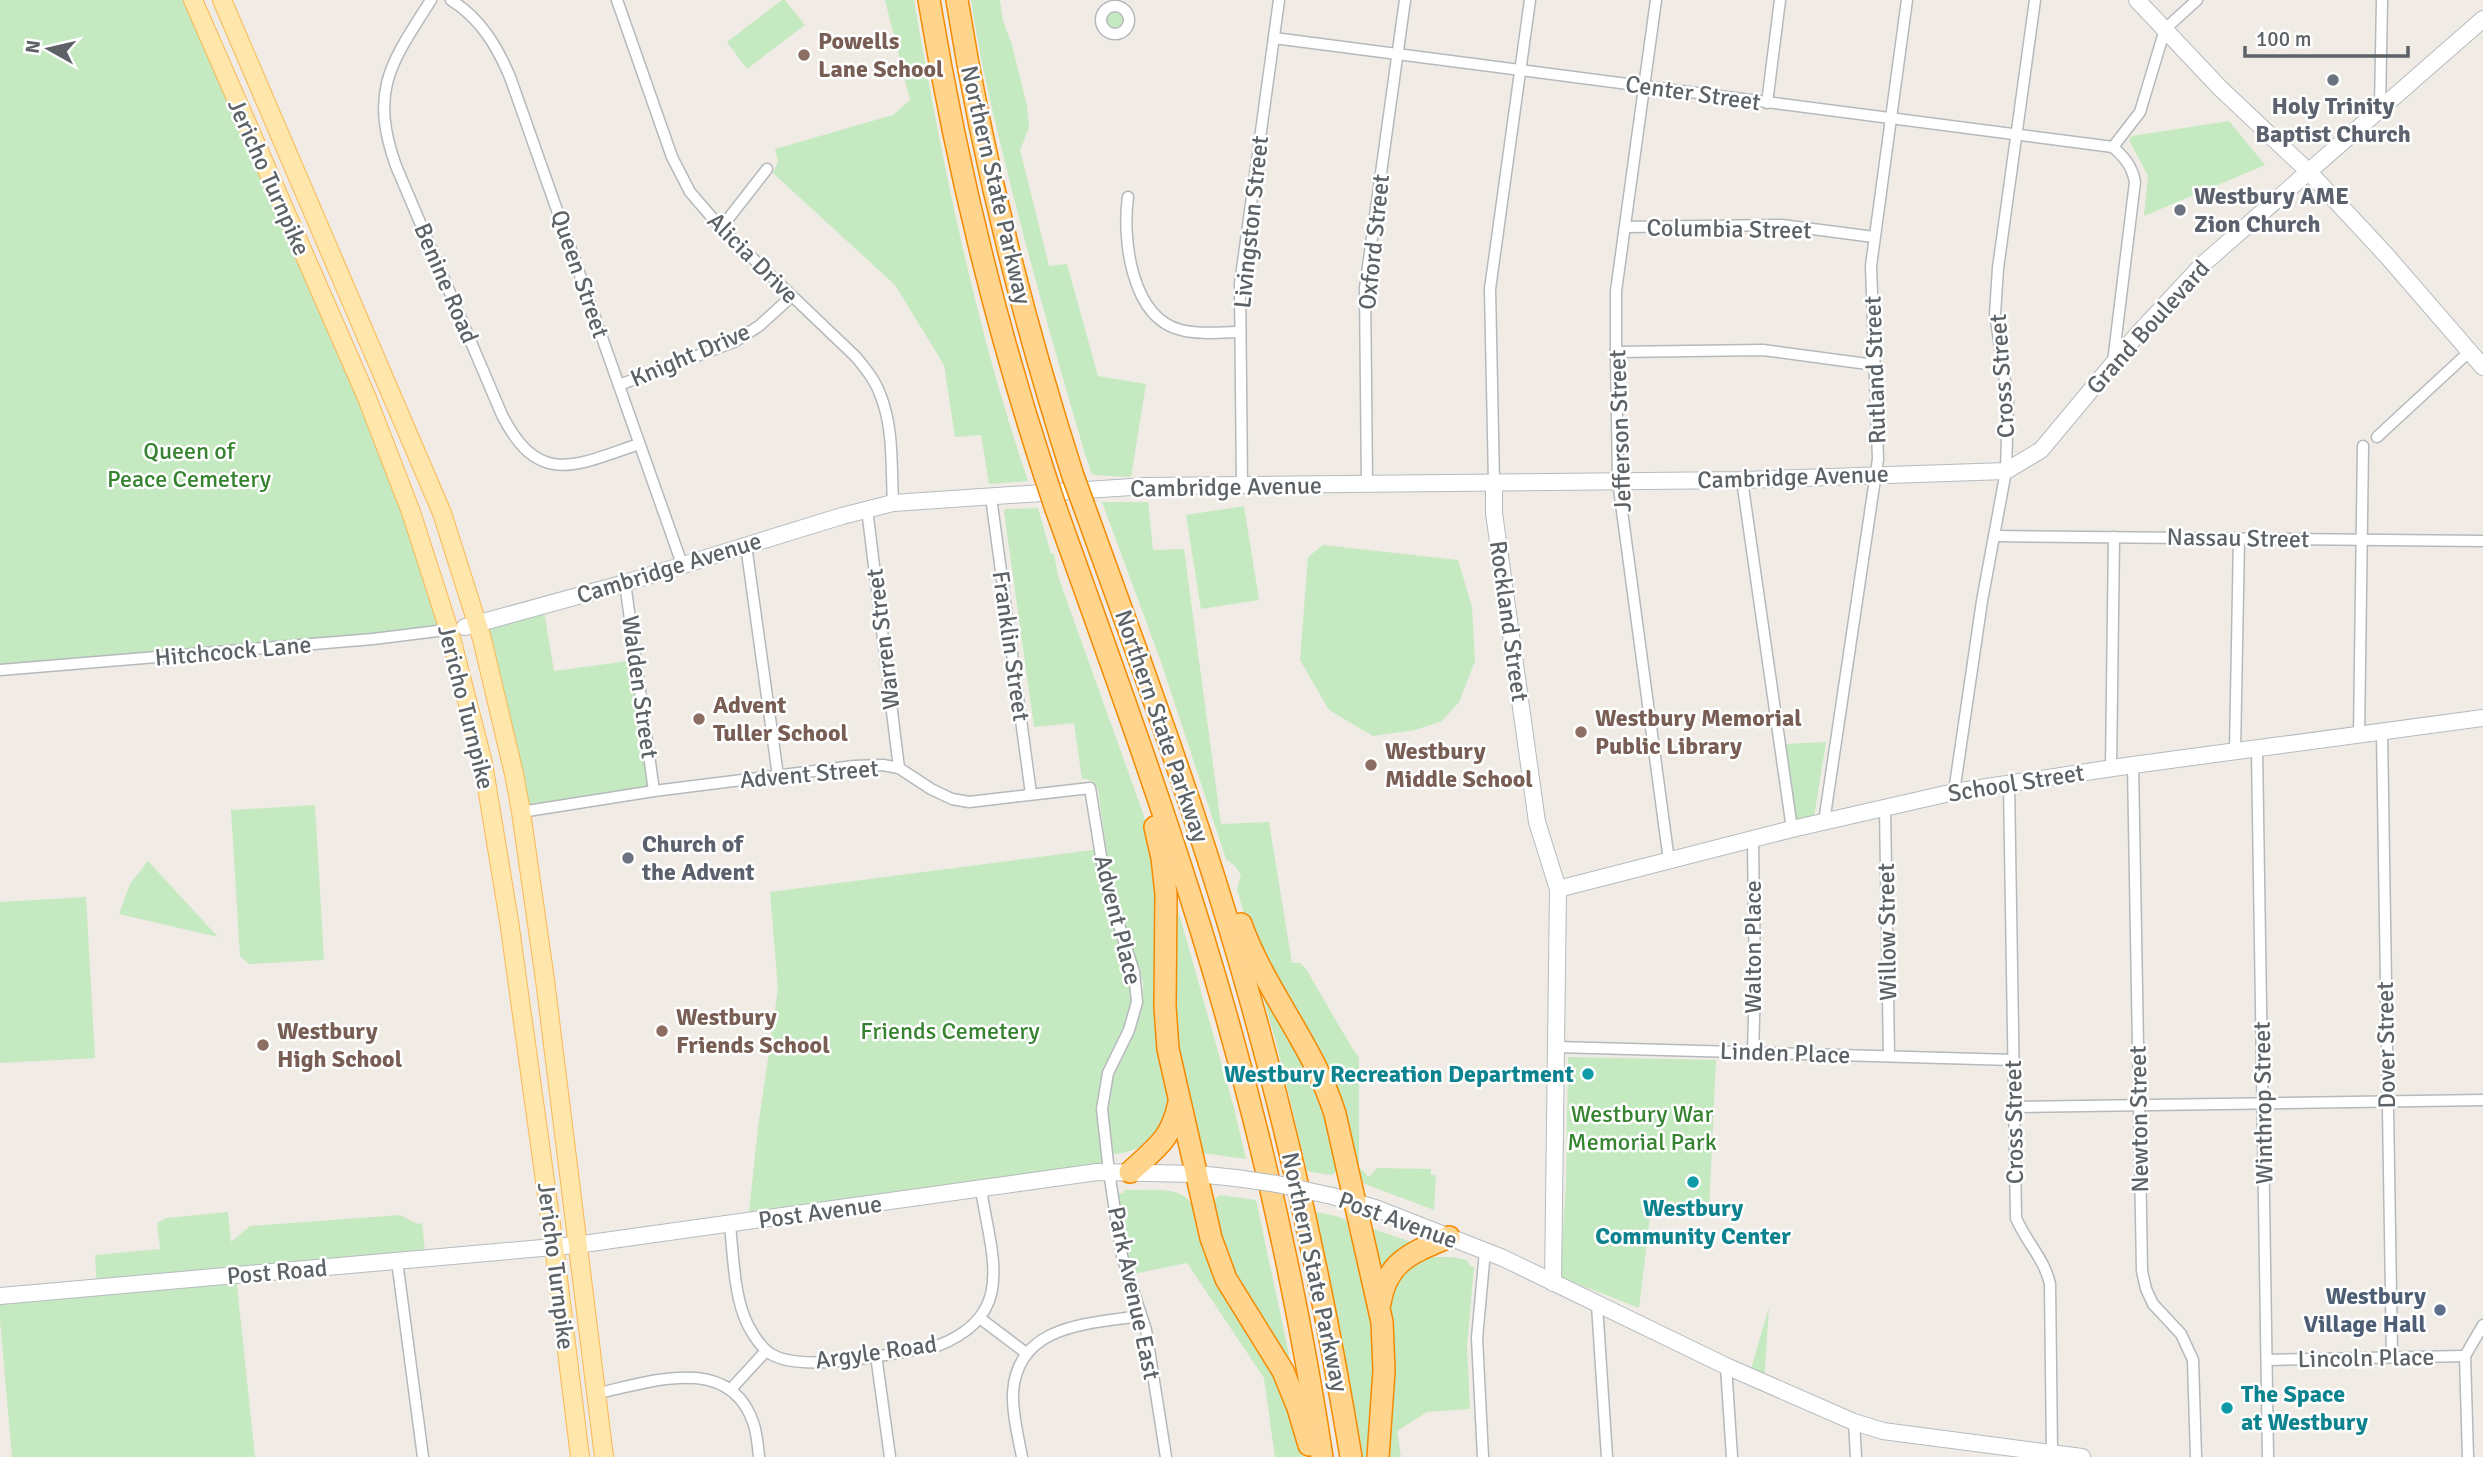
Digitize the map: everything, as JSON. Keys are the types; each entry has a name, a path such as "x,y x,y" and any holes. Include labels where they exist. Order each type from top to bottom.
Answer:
{"highway":[{"name":"Northern State Parkway","path":"929,0 947,104 978,246 1013,373 1045,477 1202,933 1245,1085 1290,1280 1322,1457"},
{"name":"Northern State Parkway","path":"957,0 982,136 1009,253 1040,368 1073,476 1201,838 1255,1015 1319,1281 1351,1457"},
{"path":"1140,747 1164,871 1166,1022 1170,1060 1196,1174 1221,1270 1283,1371 1303,1421 1311,1457"},
{"path":"1201,838 1235,906 1260,968 1324,1083 1335,1114 1379,1308 1384,1371 1378,1457"},
{"path":"1119,1172 1167,1137 1173,1127 1179,1100"},
{"path":"1379,1308 1384,1284 1397,1265 1409,1255 1450,1237"}],"main road":[{"name":"Jericho Turnpike","path":"193,0 367,398 411,512 464,627 511,762 536,917 604,1457"},
{"name":"Jericho Turnpike","path":"222,0 442,513 464,627 509,921 580,1457"},
{"path":"509,921 536,917"}],"street":[{"name":"Benine Road","path":"430,0 391,67 383,100 384,123 396,166 502,415 513,438 523,449 535,458 551,464 574,465 639,444"},
{"name":"Queen Street","path":"451,0 482,27 501,56 682,564"},
{"name":"Alicia Drive","path":"617,0 681,177 690,192 721,228 856,357 873,379 889,423 893,503"},
{"name":"Livingston Street","path":"1242,486 1240,284 1279,0"},
{"name":"Oxford Street","path":"1367,485 1365,288 1405,0"},
{"name":"Rockland Street","path":"1530,0 1490,289 1494,513 1538,822 1558,889 1553,1283"},
{"name":"Jefferson Street","path":"1656,0 1616,291 1616,352 1618,481 1669,861"},
{"path":"1767,103 1780,0"},
{"name":"Rutland Street","path":"1824,822 1878,459 1871,266 1907,0"},
{"name":"Cross Street","path":"1954,792 1982,601 2006,471 2008,401 1996,314 1997,268 2035,0"},
{"path":"2137,0 2220,88 2308,172 2387,256 2483,367"},
{"path":"2113,365 2135,182 2132,168 2124,156 2113,147 2140,111 2165,29 2197,0"},
{"path":"2380,107 2382,0"},
{"name":"Grand Boulevard","path":"2006,471 2041,450 2185,281 2483,19"},
{"name":"Center Street","path":"1274,38 2113,147"},
{"path":"721,228 767,169"},
{"path":"1128,197 1125,230 1135,277 1145,304 1160,320 1179,330 1196,333 1240,332"},
{"name":"Columbia Street","path":"1625,228 1782,225 1874,237"},
{"name":"Knight Drive","path":"619,385 734,342 759,326 791,297"},
{"path":"1616,352 1763,350 1875,365"},
{"path":"2376,437 2469,352"},
{"path":"2358,735 2363,446"},
{"name":"Cambridge Avenue","path":"464,627 625,583 893,503 1146,486 1742,480 2006,471"},
{"path":"1742,480 1792,829"},
{"name":"Franklin Street","path":"991,497 1031,794"},
{"name":"Warren Street","path":"867,509 899,768"},
{"name":"Nassau Street","path":"1994,536 2483,541"},
{"path":"2110,768 2114,537"},
{"path":"2235,751 2239,538"},
{"path":"746,545 778,776"},
{"name":"Walden Street","path":"625,583 654,791"},
{"name":"Hitchcock Lane","path":"0,670 373,639 464,627"},
{"name":"School Street","path":"1558,889 1792,829 1954,792 2110,768 2483,718"},
{"name":"Dover Street","path":"2382,733 2392,1357"},
{"name":"Winthrop Street","path":"2257,749 2268,1457"},
{"name":"Advent Street","path":"521,812 654,791 854,766 883,765 899,768 951,799 969,802 1090,788"},
{"name":"Newton Street","path":"2133,765 2141,1271 2153,1304 2181,1334 2193,1360 2196,1457"},
{"name":"Cross Street","path":"2009,783 2016,1218 2023,1236 2043,1262 2050,1284 2052,1452"},
{"name":"Advent Place","path":"1090,788 1105,881 1135,972 1137,1002 1129,1030 1108,1073 1102,1110 1119,1172"},
{"name":"Willow Street","path":"1885,808 1889,1056"},
{"name":"Walton Place","path":"1753,841 1753,1053"},
{"name":"Linden Place","path":"1557,1047 2013,1060"},
{"path":"2014,1107 2483,1100"},
{"name":"Post Avenue","path":"554,1246 1119,1172 1236,1178 1277,1184 1356,1202 1450,1237 1485,1251 1726,1366 1854,1422 1882,1431 1980,1450 2052,1452 2081,1457"},
{"name":"Park Avenue East","path":"1119,1172 1122,1256 1146,1330 1166,1457"},
{"path":"981,1189 993,1286 981,1319 1026,1353"},
{"path":"730,1225 742,1310 766,1351 731,1389"},
{"name":"Post Road","path":"0,1296 554,1246"},
{"path":"1483,1457 1476,1338 1485,1251"},
{"path":"397,1261 423,1457"},
{"path":"1597,1305 1606,1457"},
{"path":"1022,1457 1013,1392 1015,1379 1026,1353 1043,1337 1061,1329 1140,1316"},
{"name":"Argyle Road","path":"766,1351 792,1362 821,1363 937,1346 954,1340 981,1319"},
{"path":"2468,1457 2465,1356 2483,1325"},
{"path":"876,1355 890,1457"},
{"name":"Lincoln Place","path":"2267,1360 2465,1356"},
{"path":"1726,1366 1732,1457"},
{"path":"595,1394 682,1376 698,1377 731,1389 747,1408 755,1426 759,1457"},
{"path":"1854,1422 1856,1457"}],"green space":[{"name":"Queen of Peace Cemetery","path":"0,0 193,0 367,398 449,630 0,670"},
{"path":"785,0 805,25 747,69 727,42"},
{"path":"885,0 914,0 936,122 976,303 1028,481 989,484 981,435 955,437 944,365 895,285 773,173 778,162 775,149 893,115 910,100"},
{"path":"971,0 1000,0 1003,21 1012,45 1027,106 1029,128 1020,150 1049,266 1067,264 1098,376 1146,384 1131,477 1092,475 1056,355 1011,187 984,71"},
{"path":"1115,6 1125,10 1129,20 1125,30 1115,34 1105,30 1101,20 1105,10"},
{"path":"2229,121 2265,165 2144,216 2148,176 2129,140 2132,136"},
{"path":"1102,502 1148,502 1153,550 1184,549 1221,824 1269,822 1292,963 1300,963 1306,969 1359,1057 1359,1167 1369,1177 1377,1168 1431,1169 1431,1174 1436,1176 1434,1210 1365,1184 1358,1178 1248,928 1237,889 1241,875 1226,859 1160,659"},
{"path":"1244,506 1259,600 1201,609 1186,515"},
{"path":"1038,508 1051,554 1054,554 1058,576 1144,816 1153,852 1170,1102 1165,1122 1154,1137 1134,1150 1111,1154 1107,1105 1113,1078 1137,1025 1143,1002 1143,982 1110,876 1098,790 1092,781 1082,779 1074,723 1034,727 1004,512 1005,509"},
{"path":"1323,545 1458,560 1472,607 1475,661 1459,702 1442,721 1415,730 1373,736 1329,710 1300,660 1308,557"},
{"path":"543,605 554,671 636,660 654,791 521,812 478,625"},
{"path":"1826,742 1814,817 1795,822 1784,744"},
{"path":"315,805 324,960 249,964 240,956 231,810"},
{"name":"Friends Cemetery","path":"1100,849 1137,1002 1108,1073 1102,1110 1109,1172 748,1222 758,1127 778,989 770,892"},
{"path":"148,861 218,937 119,914 130,884"},
{"path":"86,897 95,1058 0,1063 0,902"},
{"path":"1176,903 1246,1159 1202,1153 1171,1042"},
{"path":"1260,987 1317,1084 1334,1150 1337,1170 1334,1174 1307,1171"},
{"name":"Westbury War Memorial Park","path":"1568,1057 1716,1060 1709,1210 1652,1200 1639,1308 1560,1277 1566,1183"},
{"path":"1125,1190 1172,1191 1187,1198 1192,1205 1195,1204 1278,1375 1301,1442 1303,1457 1275,1457 1264,1378 1187,1263 1133,1274 1117,1192 1122,1194"},
{"path":"1220,1195 1256,1200 1293,1373 1228,1274 1211,1202"},
{"path":"228,1212 231,1242 250,1226 400,1215 417,1224 422,1223 426,1260 236,1276 255,1457 12,1457 0,1296 97,1288 95,1255 160,1249 157,1223 167,1218"},
{"path":"1316,1212 1340,1218 1352,1226 1376,1337 1371,1457 1363,1457"},
{"path":"1370,1228 1415,1243 1382,1275"},
{"path":"1424,1257 1467,1260 1470,1266 1474,1267 1467,1346 1470,1409 1427,1412 1397,1431 1401,1457 1383,1457 1384,1315 1392,1276"},
{"path":"1769,1307 1764,1383 1749,1376"}],"place":[{"name":"Powells Lane School","path":"804,55"},
{"name":"Holy Trinity Baptist Church","path":"2333,80"},
{"name":"Westbury AME Zion Church","path":"2180,210"},
{"name":"Advent Tuller School","path":"699,719"},
{"name":"Westbury Memorial Public Library","path":"1581,732"},
{"name":"Westbury Middle School","path":"1371,765"},
{"name":"Church of the Advent","path":"628,858"},
{"name":"Westbury Friends School","path":"662,1031"},
{"name":"Westbury High School","path":"263,1045"},
{"name":"Westbury Recreation Department","path":"1588,1074"},
{"name":"Westbury Community Center","path":"1693,1182"},
{"name":"Westbury Village Hall","path":"2440,1310"},
{"name":"The Space at Westbury","path":"2227,1408"}]}
